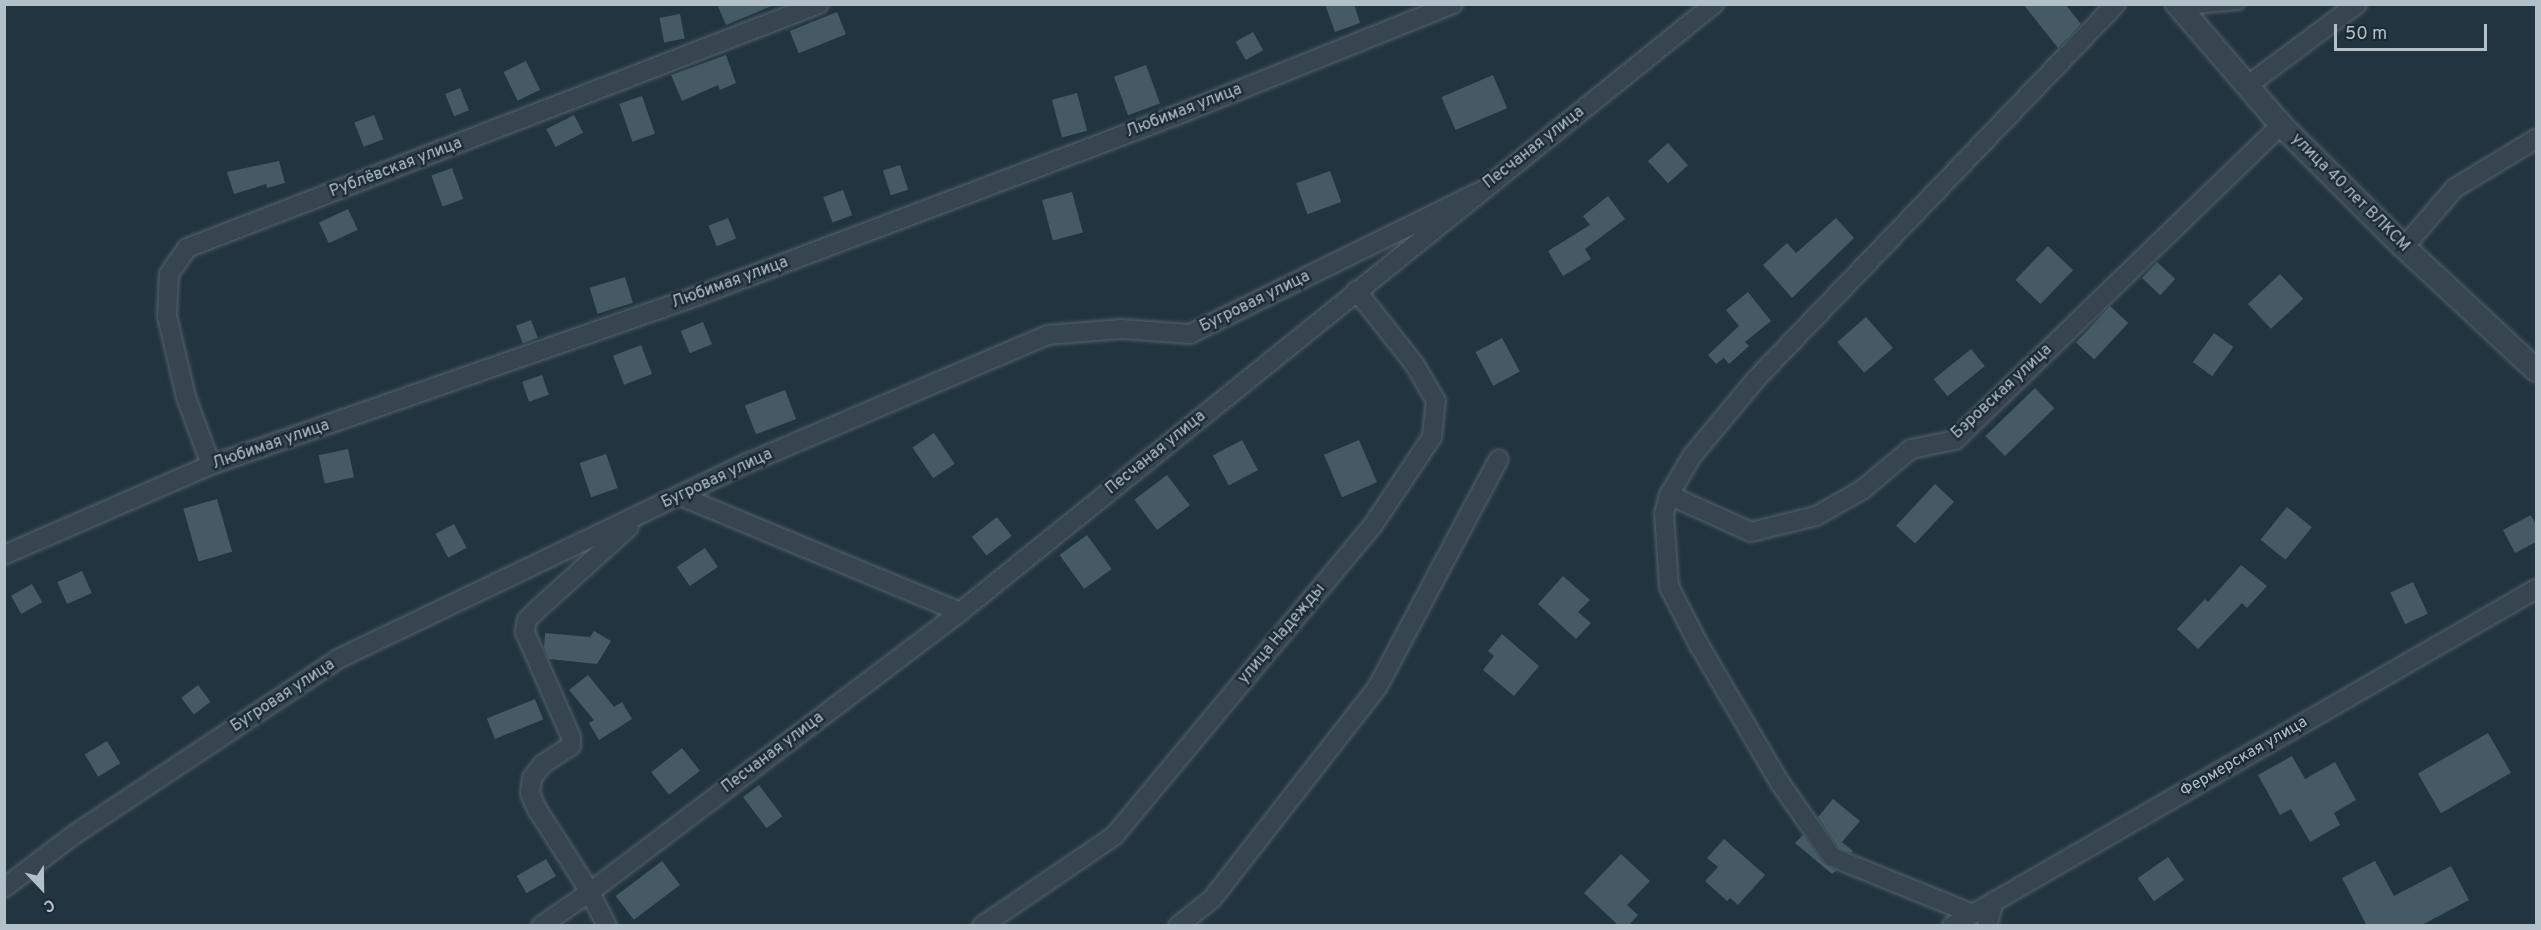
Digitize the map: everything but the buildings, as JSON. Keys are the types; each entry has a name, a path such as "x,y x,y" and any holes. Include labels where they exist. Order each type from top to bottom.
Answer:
{"street":[{"name":"Рублёвская улица","path":"212,465 186,397 167,316 169,274 187,248 819,4"},
{"name":"Любимая улица","path":"4,555 212,465 708,292 1182,113 1453,4"},
{"name":"Песчаная улица","path":"541,926 590,892 960,612 1356,290 1714,4"},
{"path":"1980,920 1832,857 1780,783 1669,587 1664,514 1669,495 1692,456 1757,378 2116,4"},
{"path":"2247,86 2357,4"},
{"name":"улица 40 лет ВЛКСМ","path":"2180,7 2281,125 2404,247 2536,370"},
{"name":"Бэровская улица","path":"1669,495 1751,532 1816,516 1862,490 1911,449 1954,440 2281,125"},
{"path":"2404,247 2455,188 2536,139"},
{"name":"Бугровая улица","path":"4,888 75,834 340,658 750,462 1048,335 1121,329 1190,334 1478,192"},
{"name":"улица Надежды","path":"982,926 1113,836 1373,525 1432,437 1436,401 1415,365 1356,290"},
{"path":"1178,926 1212,899 1377,688 1499,459"},
{"path":"680,496 960,612"},
{"path":"606,926 590,892 537,809 530,793 532,778 543,764 571,746 571,737 525,632 527,620 646,512"},
{"name":"Фермерская улица","path":"1952,926 1980,920 1994,901 2536,590"}],"lane":[{"path":"2180,7 2239,4"}]}
